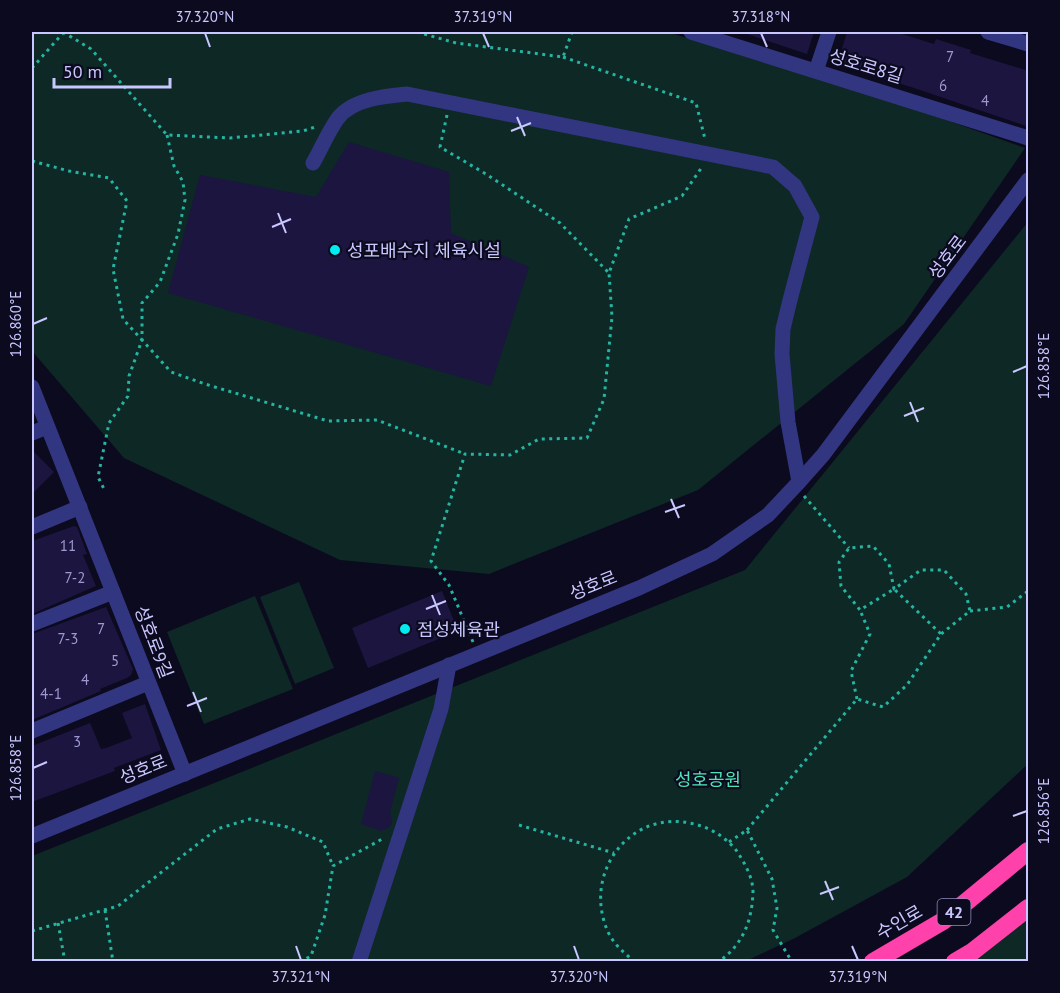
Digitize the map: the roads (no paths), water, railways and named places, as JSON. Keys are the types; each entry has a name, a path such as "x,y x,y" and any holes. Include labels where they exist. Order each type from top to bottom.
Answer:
{"highway":[{"name":"수인로","path":"873,962 943,921 1028,851"},
{"name":"42","path":"955,962 972,952 1029,908"}],"street":[{"name":"성호로8길","path":"691,32 1029,138"},
{"path":"816,70 829,32"},
{"path":"988,32 1029,44"},
{"path":"313,163 338,119 347,109 390,95 407,94 773,167 795,186 812,217 783,329 782,354 788,422 797,484"},
{"name":"성호로","path":"32,836 639,588 712,554 768,515 797,484 830,445 1029,180"},
{"name":"성호로9길","path":"32,387 185,774"},
{"path":"32,434 47,427"},
{"path":"32,527 80,507"},
{"name":"성호로9길","path":"32,624 113,592"},
{"path":"359,962 441,710 449,665"},
{"path":"32,731 148,682"}],"place":[{"name":"성포배수지 체육시설","path":"335,250"},
{"name":"점성체육관","path":"405,629"}],"park label":[{"name":"성호공원","path":"708,779"}]}
